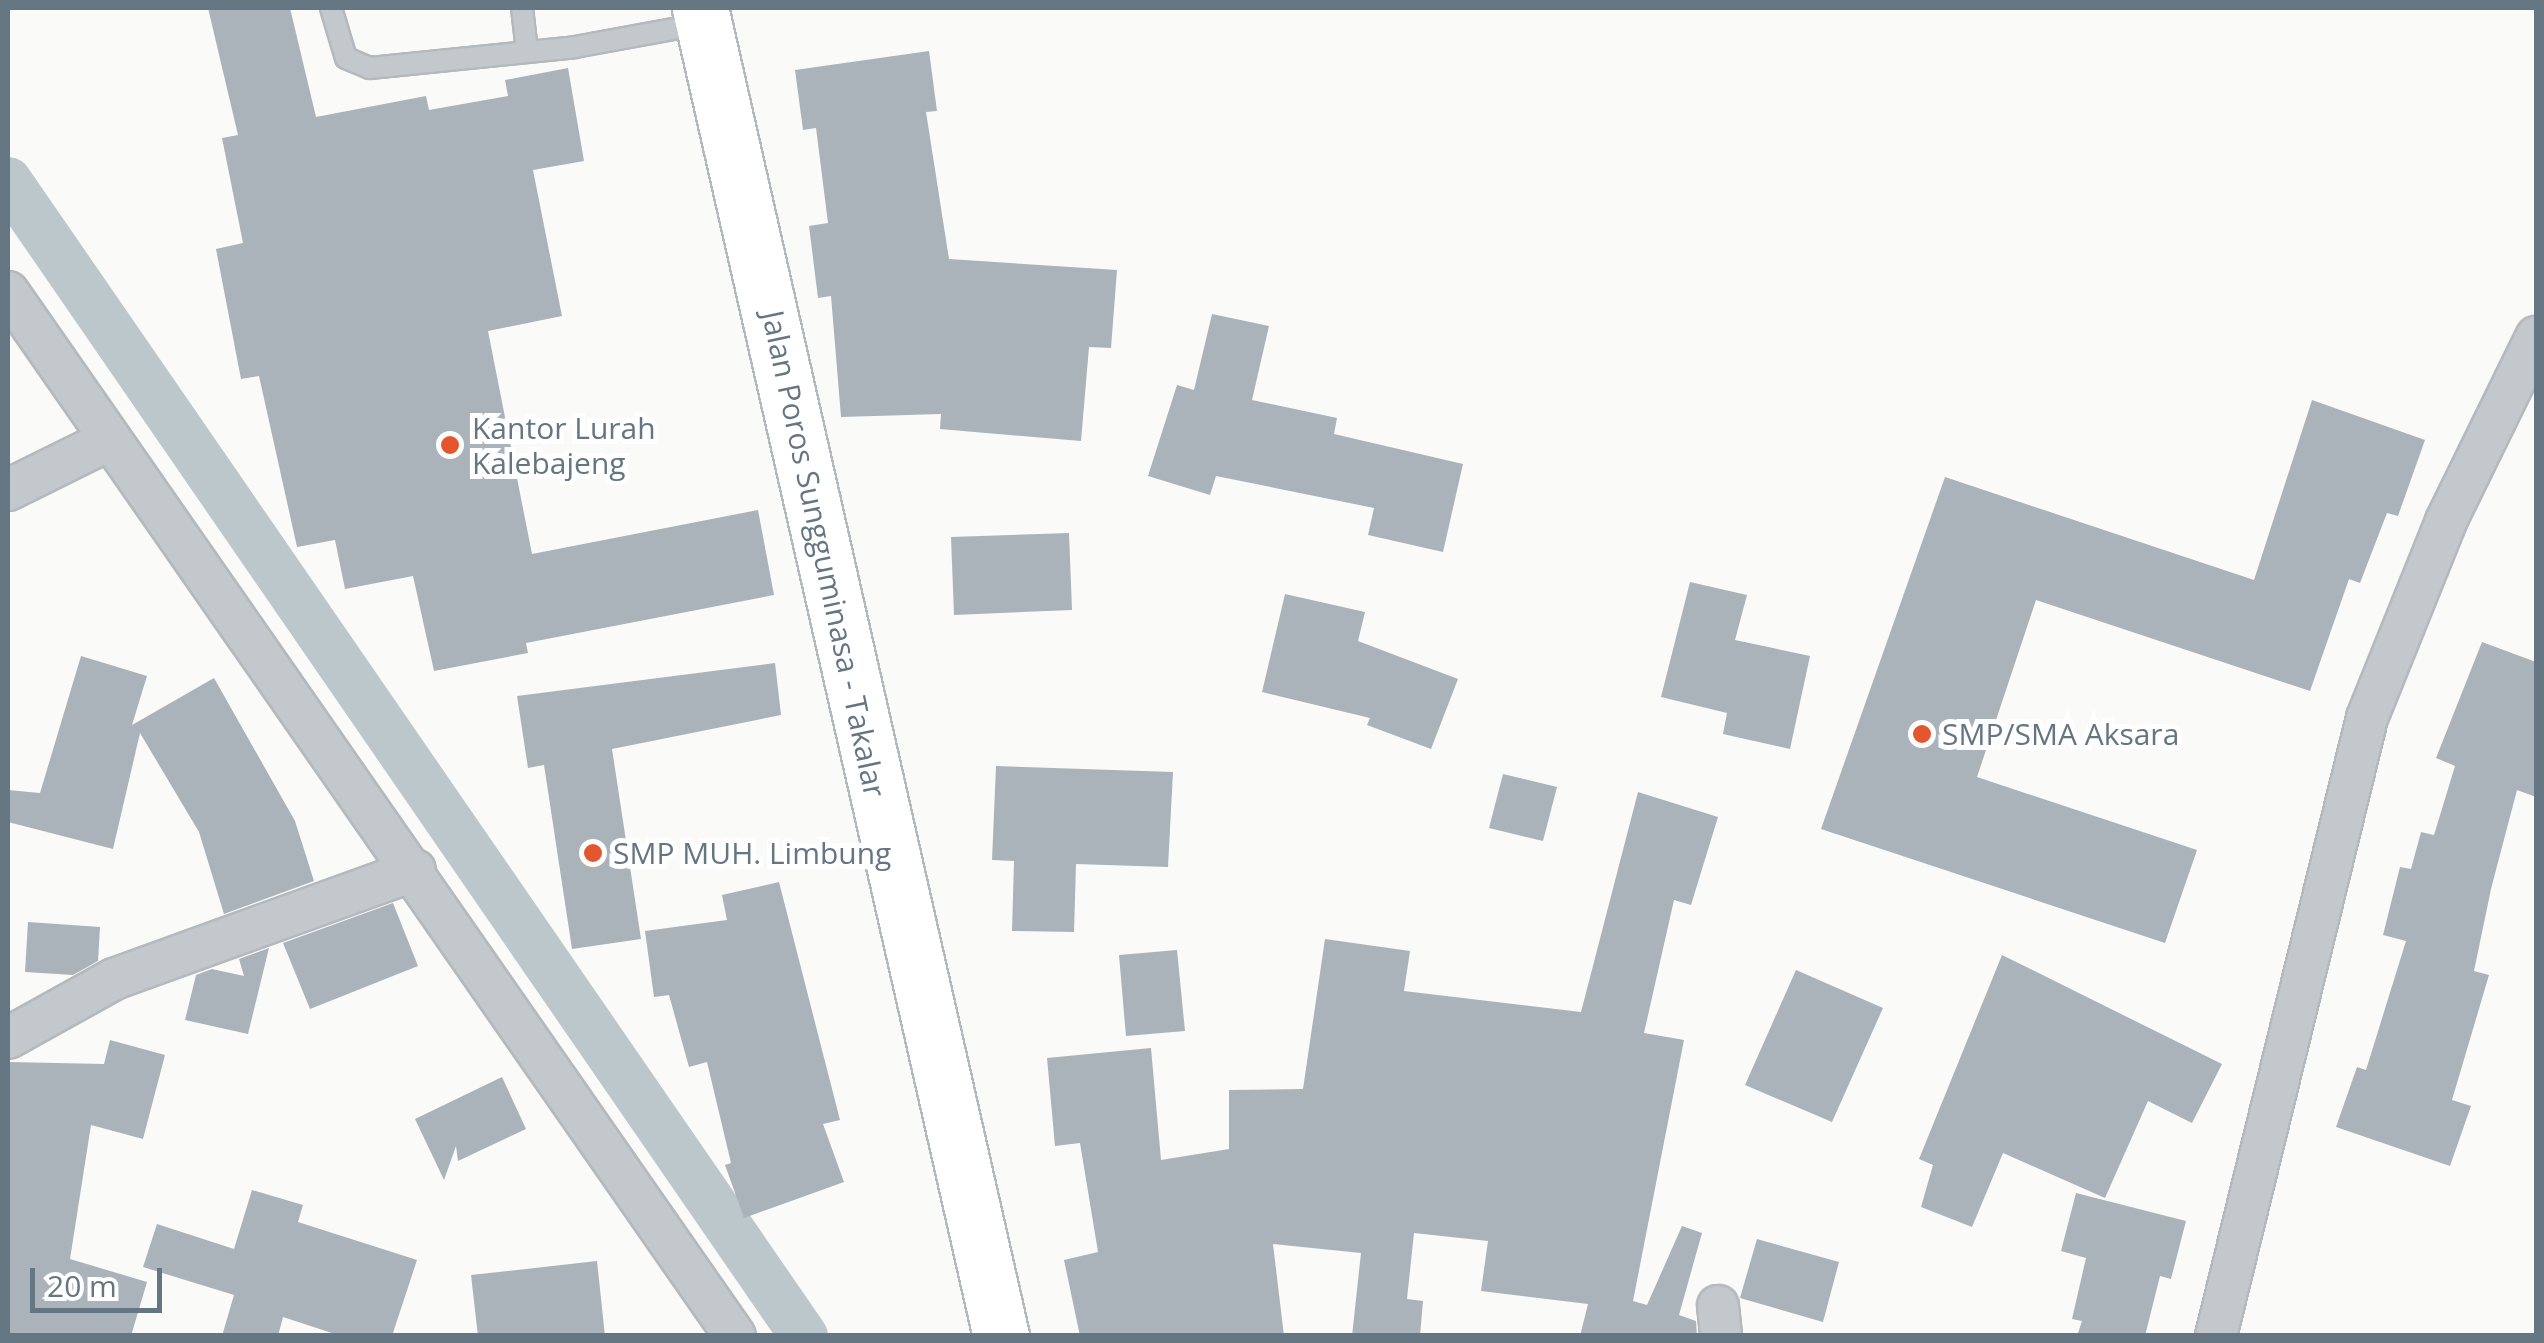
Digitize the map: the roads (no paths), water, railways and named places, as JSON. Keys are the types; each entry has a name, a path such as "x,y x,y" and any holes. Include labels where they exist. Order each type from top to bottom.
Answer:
{"highway":[{"name":"Jalan Poros Sungguminasa - Takalar","path":"701,16 1002,1336"}],"street":[{"path":"8,292 108,440 415,870 734,1336"},
{"path":"2216,1336 2367,718 2446,521 2536,337"},
{"path":"8,490 108,440"},
{"path":"8,1038 114,979 415,870"}],"lane":[{"path":"331,8 346,58 370,68 528,52 701,16"},
{"path":"522,8 528,52"}],"waterway":[{"path":"8,181 804,1336"}],"place":[{"name":"Kantor Lurah Kalebajeng","path":"450,445"},
{"name":"SMP/SMA Aksara","path":"1922,734"},
{"name":"SMP MUH. Limbung","path":"593,853"}]}
